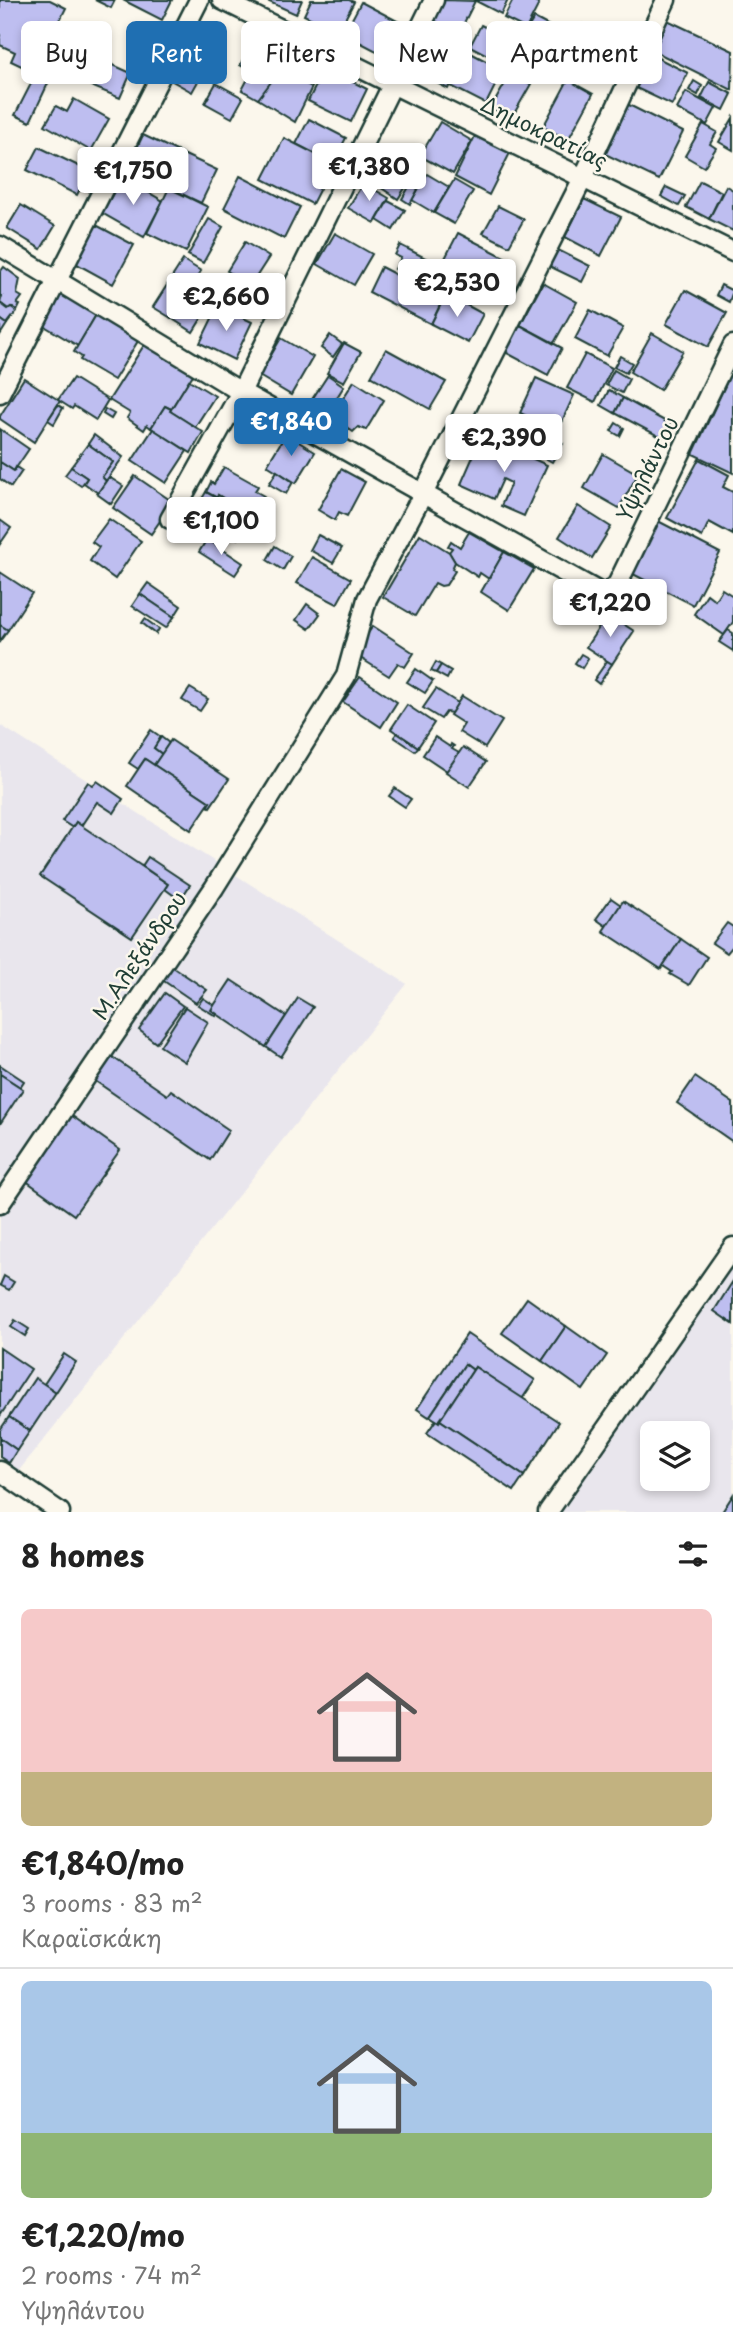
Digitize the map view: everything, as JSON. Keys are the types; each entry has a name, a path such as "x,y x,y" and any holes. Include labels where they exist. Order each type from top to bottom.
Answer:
{"street":[{"path":"0,393 199,0"},
{"name":"Δημοκρατίας","path":"222,0 733,252"},
{"path":"170,519 241,392 434,0"},
{"name":"Μ.Αλεξάνδρου","path":"0,1204 214,888 345,676 367,599 583,178 666,0"},
{"path":"0,246 241,392 423,494"},
{"name":"Υψηλάντου","path":"423,494 589,588 607,593 617,584 733,345"},
{"path":"548,1512 733,1247"},
{"path":"0,1471 60,1512"}],"shaded area":[{"path":"0,725 407,984 13,1478 0,1469"},
{"path":"733,1261 733,1512 558,1512"}],"building":[{"path":"0,0 50,0 66,8 60,21 21,21 21,66 11,61 15,52 0,45"},
{"path":"95,0 115,0 111,8"},
{"path":"123,0 172,0 162,20"},
{"path":"265,0 302,0 296,14"},
{"path":"311,0 354,2 344,21 316,21 304,15"},
{"path":"444,0 475,1 465,21 433,20"},
{"path":"474,0 508,0 501,14"},
{"path":"513,0 532,0 539,4 530,21 510,21 504,18"},
{"path":"361,2 397,21 374,21 374,50 360,42 360,21 351,21"},
{"path":"663,18 733,51 732,90 662,55"},
{"path":"481,25 486,28 486,54 472,47"},
{"path":"472,54 486,61 486,84 496,84 486,104 449,85 472,84"},
{"path":"662,60 688,73 672,105 634,87 635,84 662,84"},
{"path":"112,64 126,71 126,84 120,98 91,86 112,84"},
{"path":"694,81 702,86 698,95 689,90"},
{"path":"709,82 732,94 724,110 701,98"},
{"path":"31,84 48,84 30,122 15,115"},
{"path":"178,84 197,84 192,92"},
{"path":"215,84 243,98 232,118 205,103"},
{"path":"245,84 269,84 258,99 242,90"},
{"path":"268,84 306,84 312,87 295,122 258,99"},
{"path":"317,84 357,84 367,89 351,122 308,101"},
{"path":"505,84 531,84 511,119 491,108"},
{"path":"566,84 575,84 593,94 568,140 543,127"},
{"path":"686,92 716,108 707,125 677,109"},
{"path":"74,99 109,119 91,151 45,125 56,106 67,112"},
{"path":"625,103 683,132 659,180 601,152"},
{"path":"733,118 733,150 719,142"},
{"path":"309,119 346,138 333,163 296,144"},
{"path":"440,122 472,141 453,174 420,156"},
{"path":"703,124 717,132 710,144 716,148 704,167 685,156"},
{"path":"143,135 185,155 171,185 129,165"},
{"path":"475,136 510,153 489,195 455,177"},
{"path":"284,138 333,163 312,204 263,179"},
{"path":"39,147 89,171 77,195 27,170"},
{"path":"185,155 217,170 201,203 169,188"},
{"path":"379,157 396,168 383,189 366,179"},
{"path":"396,168 412,177 398,199 383,189"},
{"path":"427,174 449,187 434,213 412,200"},
{"path":"240,176 300,207 284,239 224,208"},
{"path":"122,177 163,201 144,237 102,213"},
{"path":"413,180 421,184 410,204 402,199"},
{"path":"454,180 473,191 454,224 434,213"},
{"path":"700,181 722,192 709,219 686,207"},
{"path":"363,183 389,198 375,223 348,208"},
{"path":"726,186 733,190 733,231 709,219"},
{"path":"666,187 685,196 679,206 661,196"},
{"path":"169,188 208,207 186,252 147,233"},
{"path":"584,199 621,217 601,256 565,237"},
{"path":"388,201 405,210 393,230 377,220"},
{"path":"21,205 55,226 41,249 7,228"},
{"path":"498,206 524,219 509,246 483,233"},
{"path":"209,219 223,227 203,263 188,255"},
{"path":"96,225 134,245 113,284 75,263"},
{"path":"335,233 372,254 354,285 317,264"},
{"path":"458,233 510,260 492,296 439,270"},
{"path":"245,242 269,257 251,285 227,271"},
{"path":"400,245 437,264 424,290 403,279 405,275 395,269 401,258 395,255"},
{"path":"558,250 590,266 582,282 549,266"},
{"path":"183,260 201,271 171,318 153,307"},
{"path":"4,267 20,279 17,294 22,297 17,304 20,305 17,311 0,303 0,272"},
{"path":"381,267 443,299 431,324 369,292"},
{"path":"433,276 449,285 443,296 427,288"},
{"path":"195,281 216,295 193,332 171,318"},
{"path":"543,283 577,302 554,343 520,325"},
{"path":"721,285 733,291 729,302 716,295"},
{"path":"685,290 727,313 708,347 666,324"},
{"path":"60,293 96,315 78,346 41,324"},
{"path":"446,294 483,314 468,343 431,324"},
{"path":"0,303 17,311 7,324 0,319"},
{"path":"218,306 252,322 234,360 200,343"},
{"path":"590,310 623,328 607,356 575,339"},
{"path":"96,315 138,341 114,380 80,360 82,357 74,352"},
{"path":"0,319 7,324 0,335"},
{"path":"520,325 562,348 548,375 505,352"},
{"path":"652,333 683,351 660,390 630,372"},
{"path":"330,335 342,344 333,357 321,348"},
{"path":"281,338 313,357 291,395 259,376"},
{"path":"148,339 196,370 171,409 165,406 151,428 147,425 144,430 127,418 130,413 109,400"},
{"path":"344,343 361,352 344,382 327,373"},
{"path":"386,349 446,382 430,409 371,376"},
{"path":"585,354 612,368 595,402 567,388"},
{"path":"620,356 632,363 626,373 614,367"},
{"path":"614,370 629,379 622,393 606,385"},
{"path":"328,375 344,386 326,415 309,404"},
{"path":"730,375 733,376 733,473 693,454"},
{"path":"24,378 60,401 34,442 0,419"},
{"path":"73,378 108,400 96,420 74,406 72,409 58,400"},
{"path":"536,378 574,395 558,430 520,413"},
{"path":"189,380 215,396 195,427 170,411"},
{"path":"354,381 384,400 366,430 358,427 353,432 332,416"},
{"path":"609,390 623,398 615,413 601,405"},
{"path":"623,398 670,424 662,438 615,413"},
{"path":"58,405 63,408 54,424 48,420"},
{"path":"165,406 203,432 191,453 151,428"},
{"path":"105,409 114,414 111,419 103,414"},
{"path":"616,423 624,428 620,436 611,431"},
{"path":"0,429 29,449 14,471 0,462"},
{"path":"153,429 187,451 166,483 132,461"},
{"path":"286,434 315,452 296,483 267,465"},
{"path":"94,435 123,457 106,481 102,477 113,462 88,444"},
{"path":"549,435 563,443 552,462 538,454"},
{"path":"482,436 547,465 524,516 501,506 511,483 503,479 494,499 461,484"},
{"path":"88,444 113,462 102,477 106,481 98,493 84,483 87,478 71,467"},
{"path":"603,454 638,474 619,508 584,488"},
{"path":"699,459 729,475 723,487 733,492 733,535 709,522 702,537 667,518"},
{"path":"0,462 14,471 16,467 22,471 11,487 0,479"},
{"path":"71,467 87,478 81,486 65,475"},
{"path":"224,467 258,486 255,491 264,496 252,516 218,495 217,498 206,492"},
{"path":"341,469 365,482 347,516 339,512 335,520 318,510"},
{"path":"277,471 293,482 286,494 269,484"},
{"path":"135,476 173,502 151,534 113,508"},
{"path":"109,477 123,486 111,504 97,494"},
{"path":"206,492 217,498 214,525 209,532 189,520"},
{"path":"218,495 252,516 238,539 214,525 214,507"},
{"path":"578,506 611,527 592,558 559,537"},
{"path":"109,519 141,541 115,579 90,561 99,547 92,542"},
{"path":"0,520 11,528 0,544"},
{"path":"658,521 720,553 693,605 631,573"},
{"path":"469,532 504,552 489,579 480,573 478,577 455,562 449,552 452,548 448,546 451,541 460,547"},
{"path":"420,534 449,552 455,562 452,569 455,571 446,585 435,583 415,616 383,597"},
{"path":"318,535 342,548 333,563 310,550"},
{"path":"207,539 243,563 235,575 199,552"},
{"path":"275,546 291,556 283,570 267,560"},
{"path":"504,552 534,569 509,610 481,592"},
{"path":"312,557 351,579 337,604 297,583"},
{"path":"0,572 32,593 8,630 0,625"},
{"path":"148,583 181,606 174,617 140,594"},
{"path":"722,589 733,596 733,622 724,635 694,614 707,594 715,600"},
{"path":"140,594 174,617 166,628 132,606"},
{"path":"307,604 320,614 309,629 296,620"},
{"path":"608,614 634,631 612,664 586,647"},
{"path":"145,619 159,629 156,634 142,623"},
{"path":"0,625 8,630 0,641"},
{"path":"373,626 414,653 405,667 398,663 389,676 354,654"},
{"path":"728,630 733,633 733,651 719,642"},
{"path":"581,654 588,658 582,668 575,663"},
{"path":"607,661 612,664 599,684 594,680"},
{"path":"436,662 441,665 436,673 431,671"},
{"path":"441,665 451,671 447,679 436,673"},
{"path":"416,669 433,681 425,693 407,682"},
{"path":"360,677 397,702 381,727 343,702"},
{"path":"190,688 208,699 200,711 182,700"},
{"path":"436,689 458,703 452,713 446,712 441,719 423,708"},
{"path":"462,696 502,721 485,748 459,732 464,724 450,715"},
{"path":"407,705 434,723 418,747 391,729"},
{"path":"151,730 161,737 154,748 162,754 154,765 145,759 138,769 129,763"},
{"path":"397,733 418,747 415,751 394,737"},
{"path":"161,737 169,743 162,754 154,748"},
{"path":"435,737 450,747 451,744 454,746 452,749 459,753 447,771 423,755"},
{"path":"171,740 229,779 210,807 207,806 210,802 154,765"},
{"path":"463,747 486,762 469,787 446,772"},
{"path":"145,759 210,802 191,830 127,786"},
{"path":"97,781 123,799 114,813 97,802 81,826 76,822 73,828 62,821 88,782 93,785"},
{"path":"395,788 411,799 405,807 389,796"},
{"path":"76,822 168,884 132,937 40,876"},
{"path":"148,857 190,885 180,900 165,889 168,884 142,866"},
{"path":"611,898 621,905 606,926 596,919"},
{"path":"623,901 681,939 661,969 603,931"},
{"path":"727,923 733,927 733,946 727,953 712,943"},
{"path":"681,939 707,957 689,985 670,974 672,972 663,966"},
{"path":"167,963 207,990 196,1003 158,977"},
{"path":"231,980 286,1016 266,1047 211,1010"},
{"path":"165,993 183,1006 156,1043 139,1030"},
{"path":"203,998 214,1005 211,1010 216,1016 198,1005"},
{"path":"298,998 313,1007 281,1057 266,1047"},
{"path":"185,1007 208,1022 185,1062 160,1046"},
{"path":"108,1054 167,1095 171,1090 229,1130 210,1160 91,1078"},
{"path":"0,1065 24,1081 20,1087 0,1074"},
{"path":"0,1074 23,1089 0,1124"},
{"path":"695,1077 733,1103 733,1142 677,1103"},
{"path":"68,1113 120,1150 74,1215 22,1178"},
{"path":"4,1276 14,1282 9,1290 0,1285"},
{"path":"733,1281 733,1324 714,1311"},
{"path":"527,1298 566,1326 542,1361 502,1333"},
{"path":"15,1320 29,1329 25,1336 11,1327"},
{"path":"566,1326 607,1355 583,1390 542,1361"},
{"path":"467,1334 535,1380 522,1399 475,1367 473,1370 465,1364 429,1417 417,1409"},
{"path":"0,1348 31,1369 0,1416"},
{"path":"64,1354 76,1362 56,1392 44,1384"},
{"path":"465,1364 473,1370 439,1422 430,1416"},
{"path":"475,1367 559,1422 524,1476 440,1420"},
{"path":"35,1378 56,1392 30,1431 9,1417"},
{"path":"9,1417 30,1431 17,1450 0,1438 0,1430"},
{"path":"436,1420 440,1420 524,1476 514,1491 427,1433"},
{"path":"0,1438 17,1450 9,1463 0,1457"},
{"path":"733,1495 733,1512 722,1512"}]}
